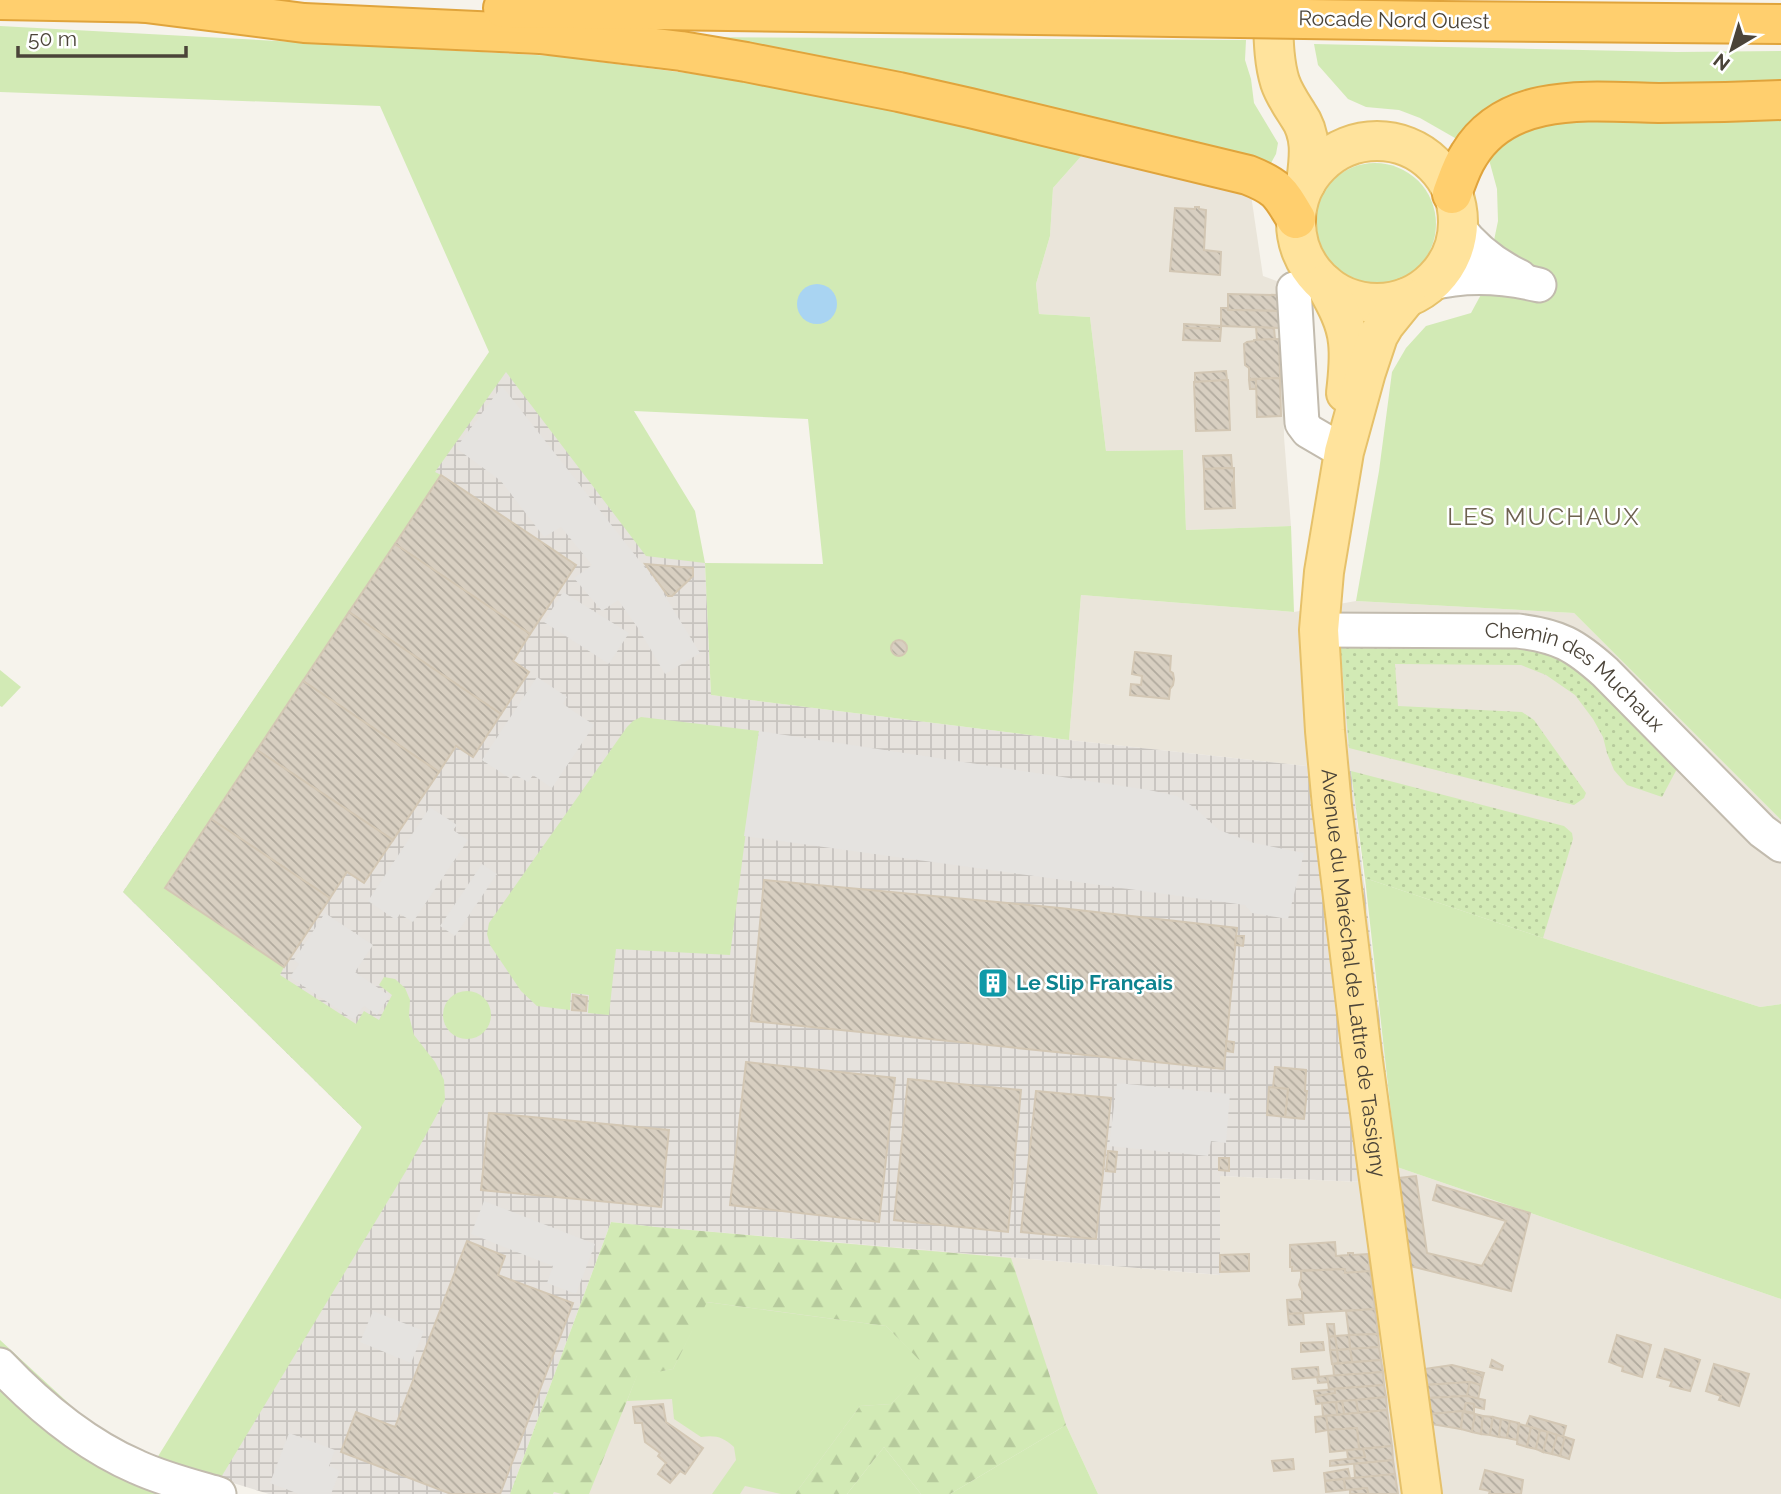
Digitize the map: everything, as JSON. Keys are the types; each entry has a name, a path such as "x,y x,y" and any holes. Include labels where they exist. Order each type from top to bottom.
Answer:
{"highway":[{"name":"Rocade Nord Ouest","path":"0,0 345,7 1781,24"},
{"path":"138,2 304,23 540,34 627,43 747,62 970,108 1248,175 1271,185 1281,194 1301,201"},
{"path":"1455,210 1462,166 1470,152 1481,139 1514,115 1535,107 1582,101 1704,103 1781,100"}],"main road":[{"name":"Avenue du Maréchal de Lattre de Tassigny","path":"1272,0 1280,82 1291,106 1300,116 1308,138 1309,161 1297,237 1312,271 1310,286"},
{"path":"1290,0 1297,82 1304,94 1336,126 1369,142"},
{"path":"1301,201 1316,169 1329,157 1352,145 1369,142 1390,143 1410,149 1428,160 1442,175 1455,210"},
{"name":"Avenue du Maréchal de Lattre de Tassigny","path":"1422,1494 1333,820 1319,630 1324,572 1344,452 1366,372 1385,324 1443,268 1449,258 1453,248 1455,210"},
{"name":"Avenue du Maréchal de Lattre de Tassigny","path":"1310,286 1368,303 1387,302 1417,291"},
{"name":"Avenue du Maréchal de Lattre de Tassigny","path":"1310,286 1341,316 1348,340 1344,452"}],"street":[{"path":"1417,291 1460,277 1515,279 1539,285 1501,268 1474,246 1455,210"},
{"path":"1310,286 1302,422 1308,431 1344,452"},
{"name":"Chemin des Muchaux","path":"1319,630 1518,631 1552,637 1565,643 1579,650 1605,672 1762,831 1781,845"},
{"path":"0,1365 50,1412 98,1448 139,1469 219,1494"}],"shaded area":[{"path":"1084,153 1251,195 1263,276 1282,283 1284,437 1291,526 1186,530 1183,450 1106,451 1090,317 1039,314 1036,284 1050,236 1053,188"},
{"path":"490,352 705,563 711,695 1069,740 1351,771 1397,1167 1360,1159 1364,1182 1220,1176 1220,1275 611,1222 510,1494 269,1494 220,1479 362,1127 123,892"},
{"path":"502,386 657,583 700,653 665,674 618,600 602,611 574,578 592,565 561,527 544,537 501,481 456,448"},
{"path":"563,592 629,633 609,664 544,622"},
{"path":"1081,595 1294,612 1356,601 1574,613 1781,820 1781,1004 1760,1007 1365,878 1351,771 1069,740"},
{"path":"537,677 567,697 563,704 594,725 552,788 533,775 528,782 514,774 511,779 482,760"},
{"path":"759,731 1177,796 1219,830 1254,843 1304,853 1288,919 1252,913 1245,905 744,836"},
{"path":"430,807 457,825 453,830 468,840 413,922 400,914 396,920 368,901"},
{"path":"482,864 497,874 455,936 440,926"},
{"path":"325,913 373,945 355,972 390,996 377,1015 364,1006 354,1020 290,977 299,964 294,960"},
{"path":"1117,1083 1230,1094 1226,1143 1211,1141 1208,1156 1109,1146"},
{"path":"1360,1159 1397,1167 1781,1299 1781,1494 1098,1494 1066,1425 950,1494 921,1494 884,1447 847,1494 553,1494 656,1227 1219,1275 1220,1176 1363,1182"},
{"path":"484,1201 595,1244 576,1294 547,1283 553,1266 471,1234"},
{"path":"373,1311 424,1331 411,1363 360,1342"},
{"path":"289,1433 335,1450 329,1466 340,1471 331,1494 299,1494 270,1483"}],"green space":[{"path":"0,26 554,56 796,90 1084,153 1053,188 1050,236 1036,284 1039,314 1090,317 1106,451 1183,450 1186,530 1291,526 1294,612 1081,595 1069,740 711,695 705,563 646,556 506,372 435,472 441,475 165,888 284,967 280,975 356,1024 364,1011 379,1020 392,995 379,985 384,977 395,979 405,988 410,1000 409,1016 414,1035 435,1062 444,1080 445,1100 406,1171 220,1479 166,1494 0,1494 0,1340 77,1411 127,1446 157,1458 362,1127 123,892 489,352 380,106 0,92","holes":["634,411 808,419 823,564 705,563 695,511"]},
{"path":"684,37 1246,40 1245,60 1254,103 1278,143 1276,154 1267,170"},
{"path":"1314,44 1677,52 1781,51 1781,88 1665,90 1464,141 1399,110 1366,107 1348,99 1318,65"},
{"path":"1781,116 1781,820 1574,613 1356,601 1379,471 1392,372 1406,348 1426,326 1471,313 1484,289 1498,221 1497,189 1488,156 1509,136 1539,121"},
{"path":"1375,163 1398,168 1418,181 1431,201 1436,224 1431,247 1418,267 1398,280 1375,285 1352,280 1332,267 1319,247 1314,224 1319,201 1332,181 1352,168"},
{"path":"1340,642 1537,642 1568,651 1679,765 1662,797 1627,785 1614,770 1603,737 1575,695 1546,675 1521,665 1395,664 1398,706 1522,712 1534,720 1586,793 1584,798 1574,805 1349,748"},
{"path":"0,670 21,687 2,707 0,706"},
{"path":"641,717 759,731 730,955 616,949 609,1015 588,1013 589,995 571,993 570,1010 537,1006 521,991 490,945 487,934 489,923 627,727"},
{"path":"1351,771 1564,826 1572,833 1573,839 1543,938 1365,878"},
{"path":"1365,878 1760,1007 1781,1004 1781,1299 1397,1167"},
{"path":"467,991 484,998 491,1015 484,1032 467,1039 450,1032 443,1015 450,998"},
{"path":"611,1222 1011,1258 1066,1425 950,1494 921,1494 884,1447 847,1494 795,1494 860,1406 891,1404 926,1367 886,1326 707,1302 673,1369 637,1376 589,1494 510,1494"},
{"path":"706,1302 886,1326 927,1367 891,1404 860,1406 795,1494 781,1494 745,1486 740,1494 712,1494 736,1460 734,1447 719,1438 701,1437 674,1419 672,1399 627,1401 637,1375 673,1369"},
{"path":"1066,1425 1098,1494 950,1494"},
{"path":"884,1447 921,1494 847,1494"}],"water":[{"path":"817,284 825,285 831,290 836,296 836,312 831,318 825,323 817,324 809,323 803,318 798,312 797,304 798,296 803,290 809,285"}],"building":[{"path":"1195,207 1206,210 1204,250 1221,252 1220,275 1170,271 1175,208"},
{"path":"1228,294 1278,295 1279,311 1228,310"},
{"path":"1221,308 1279,311 1279,328 1221,326"},
{"path":"1184,324 1221,326 1221,329 1184,328"},
{"path":"1256,327 1274,328 1275,339 1257,340"},
{"path":"1184,328 1221,329 1220,341 1183,340"},
{"path":"1279,339 1280,378 1249,379 1244,344 1254,340"},
{"path":"1226,371 1227,380 1195,382 1195,373"},
{"path":"1280,378 1281,416 1257,417 1256,379"},
{"path":"1228,380 1230,430 1196,431 1194,382"},
{"path":"1249,380 1256,380 1256,389 1250,389"},
{"path":"1231,455 1232,468 1204,469 1203,456"},
{"path":"1234,468 1234,508 1205,509 1204,469"},
{"path":"441,475 576,565 530,634 395,544"},
{"path":"1234,482 1235,508 1232,483"},
{"path":"395,544 530,634 513,661 529,672 501,714 349,612"},
{"path":"645,564 693,568 693,576 672,596 668,596"},
{"path":"349,612 501,714 473,757 456,746 439,772 303,681"},
{"path":"896,640 902,640 907,648 905,654 896,656 891,651 891,645"},
{"path":"1135,652 1171,656 1170,671 1174,679 1169,699 1130,695 1131,684 1141,685 1142,676 1132,674"},
{"path":"303,681 439,772 393,840 257,750"},
{"path":"257,750 393,840 364,883 347,872 330,898 211,819"},
{"path":"211,819 330,898 284,967 165,888"},
{"name":"Le Slip Français","path":"764,880 1237,928 1224,1069 751,1021"},
{"path":"1236,936 1244,936 1243,946 1235,945"},
{"path":"573,995 587,997 586,1011 572,1010"},
{"path":"1226,1041 1234,1042 1233,1052 1226,1051"},
{"path":"746,1062 895,1078 879,1222 730,1205"},
{"path":"1275,1067 1306,1070 1304,1119 1285,1117 1288,1089 1273,1088"},
{"path":"908,1079 1021,1090 1008,1232 894,1220"},
{"path":"1269,1087 1288,1089 1285,1117 1267,1115"},
{"path":"1036,1091 1111,1098 1096,1239 1021,1232"},
{"path":"489,1113 669,1130 661,1207 481,1190"},
{"path":"1108,1151 1117,1152 1115,1172 1106,1171"},
{"path":"1219,1158 1229,1158 1229,1171 1219,1170"},
{"path":"1416,1176 1427,1253 1482,1266 1506,1221 1433,1200 1437,1185 1530,1213 1511,1291 1410,1266 1399,1178"},
{"path":"467,1241 505,1256 498,1275 573,1303 500,1494 451,1494 341,1452 356,1412 395,1427"},
{"path":"1335,1242 1336,1256 1348,1253 1368,1254 1370,1271 1292,1271 1290,1245"},
{"path":"1249,1254 1249,1271 1220,1272 1220,1255"},
{"path":"1345,1269 1345,1273 1370,1271 1375,1309 1288,1314 1287,1300 1302,1299 1299,1285 1301,1271"},
{"path":"1375,1309 1378,1334 1349,1335 1346,1311"},
{"path":"1303,1313 1304,1324 1289,1325 1288,1314"},
{"path":"1327,1324 1334,1324 1335,1336 1329,1337"},
{"path":"1378,1334 1379,1347 1350,1349 1349,1335"},
{"path":"1349,1335 1350,1349 1337,1350 1335,1336"},
{"path":"1617,1335 1651,1345 1642,1377 1622,1371 1623,1367 1609,1362"},
{"path":"1335,1336 1337,1350 1330,1350 1329,1337"},
{"path":"1323,1342 1324,1350 1301,1352 1301,1343"},
{"path":"1379,1347 1381,1360 1352,1362 1350,1349"},
{"path":"1350,1349 1352,1362 1338,1363 1337,1350"},
{"path":"1665,1349 1700,1360 1690,1391 1670,1386 1672,1381 1657,1377"},
{"path":"1330,1350 1337,1350 1338,1363 1332,1364"},
{"path":"1381,1360 1383,1372 1334,1376 1333,1364"},
{"path":"1492,1360 1503,1366 1502,1370 1490,1367"},
{"path":"1714,1364 1749,1374 1739,1406 1719,1400 1721,1396 1706,1391"},
{"path":"1452,1365 1483,1376 1481,1385 1470,1382 1426,1385 1424,1369"},
{"path":"1318,1367 1319,1377 1293,1379 1292,1369"},
{"path":"1468,1369 1484,1373 1483,1376 1468,1372"},
{"path":"1383,1372 1384,1385 1329,1389 1327,1376"},
{"path":"1327,1376 1328,1382 1318,1383 1317,1377"},
{"path":"1470,1382 1467,1396 1428,1398 1426,1385"},
{"path":"1470,1382 1481,1385 1478,1399 1467,1396"},
{"path":"1384,1385 1386,1397 1316,1404 1315,1396 1335,1393 1335,1389"},
{"path":"1335,1389 1335,1393 1315,1396 1314,1391"},
{"path":"1467,1396 1485,1400 1484,1409 1466,1403 1464,1411 1430,1414 1428,1398"},
{"path":"1386,1397 1387,1410 1358,1413 1356,1400"},
{"path":"1356,1400 1358,1413 1344,1414 1342,1401"},
{"path":"1342,1401 1344,1414 1337,1415 1336,1402"},
{"path":"1336,1402 1337,1415 1323,1416 1322,1403"},
{"path":"1466,1403 1474,1404 1474,1413 1464,1411"},
{"path":"663,1404 666,1422 703,1448 685,1474 680,1471 670,1483 658,1474 666,1463 658,1456 660,1453 645,1442 642,1423 635,1423 633,1407"},
{"path":"1387,1410 1392,1446 1359,1449 1357,1428 1328,1430 1326,1416"},
{"path":"1463,1411 1461,1429 1431,1424 1430,1414"},
{"path":"1463,1412 1475,1414 1472,1432 1461,1429"},
{"path":"1475,1414 1483,1416 1481,1434 1472,1432"},
{"path":"1326,1416 1328,1430 1316,1432 1315,1417"},
{"path":"1483,1416 1493,1417 1490,1435 1481,1434"},
{"path":"1530,1416 1566,1426 1563,1437 1526,1426"},
{"path":"1493,1417 1501,1419 1499,1437 1490,1435"},
{"path":"1501,1419 1510,1421 1507,1438 1499,1437"},
{"path":"1510,1421 1519,1423 1517,1440 1507,1438"},
{"path":"1519,1424 1531,1427 1527,1447 1517,1444"},
{"path":"1531,1427 1540,1430 1536,1449 1527,1447"},
{"path":"1357,1428 1359,1449 1330,1452 1328,1430"},
{"path":"1540,1430 1548,1432 1543,1452 1536,1449"},
{"path":"1548,1432 1557,1435 1552,1454 1543,1452"},
{"path":"1557,1435 1565,1437 1560,1456 1552,1454"},
{"path":"1565,1437 1574,1440 1569,1459 1560,1456"},
{"path":"1392,1446 1393,1460 1330,1466 1330,1461 1365,1457 1363,1449"},
{"path":"1363,1449 1365,1457 1348,1459 1347,1450"},
{"path":"1293,1459 1294,1469 1274,1471 1272,1461"},
{"path":"1393,1460 1395,1474 1355,1478 1354,1464"},
{"path":"1348,1469 1350,1478 1325,1481 1324,1473"},
{"path":"1485,1470 1523,1480 1521,1494 1489,1494 1490,1491 1480,1489"},
{"path":"1395,1474 1398,1494 1368,1494 1367,1488 1345,1490 1344,1479"},
{"path":"1344,1479 1345,1490 1326,1492 1325,1481"},
{"path":"1367,1488 1368,1494 1350,1494 1350,1490"}],"place":[{"name":"Le Slip Français","path":"993,983"}],"district":[{"name":"LES MUCHAUX","path":"1544,517"}]}
